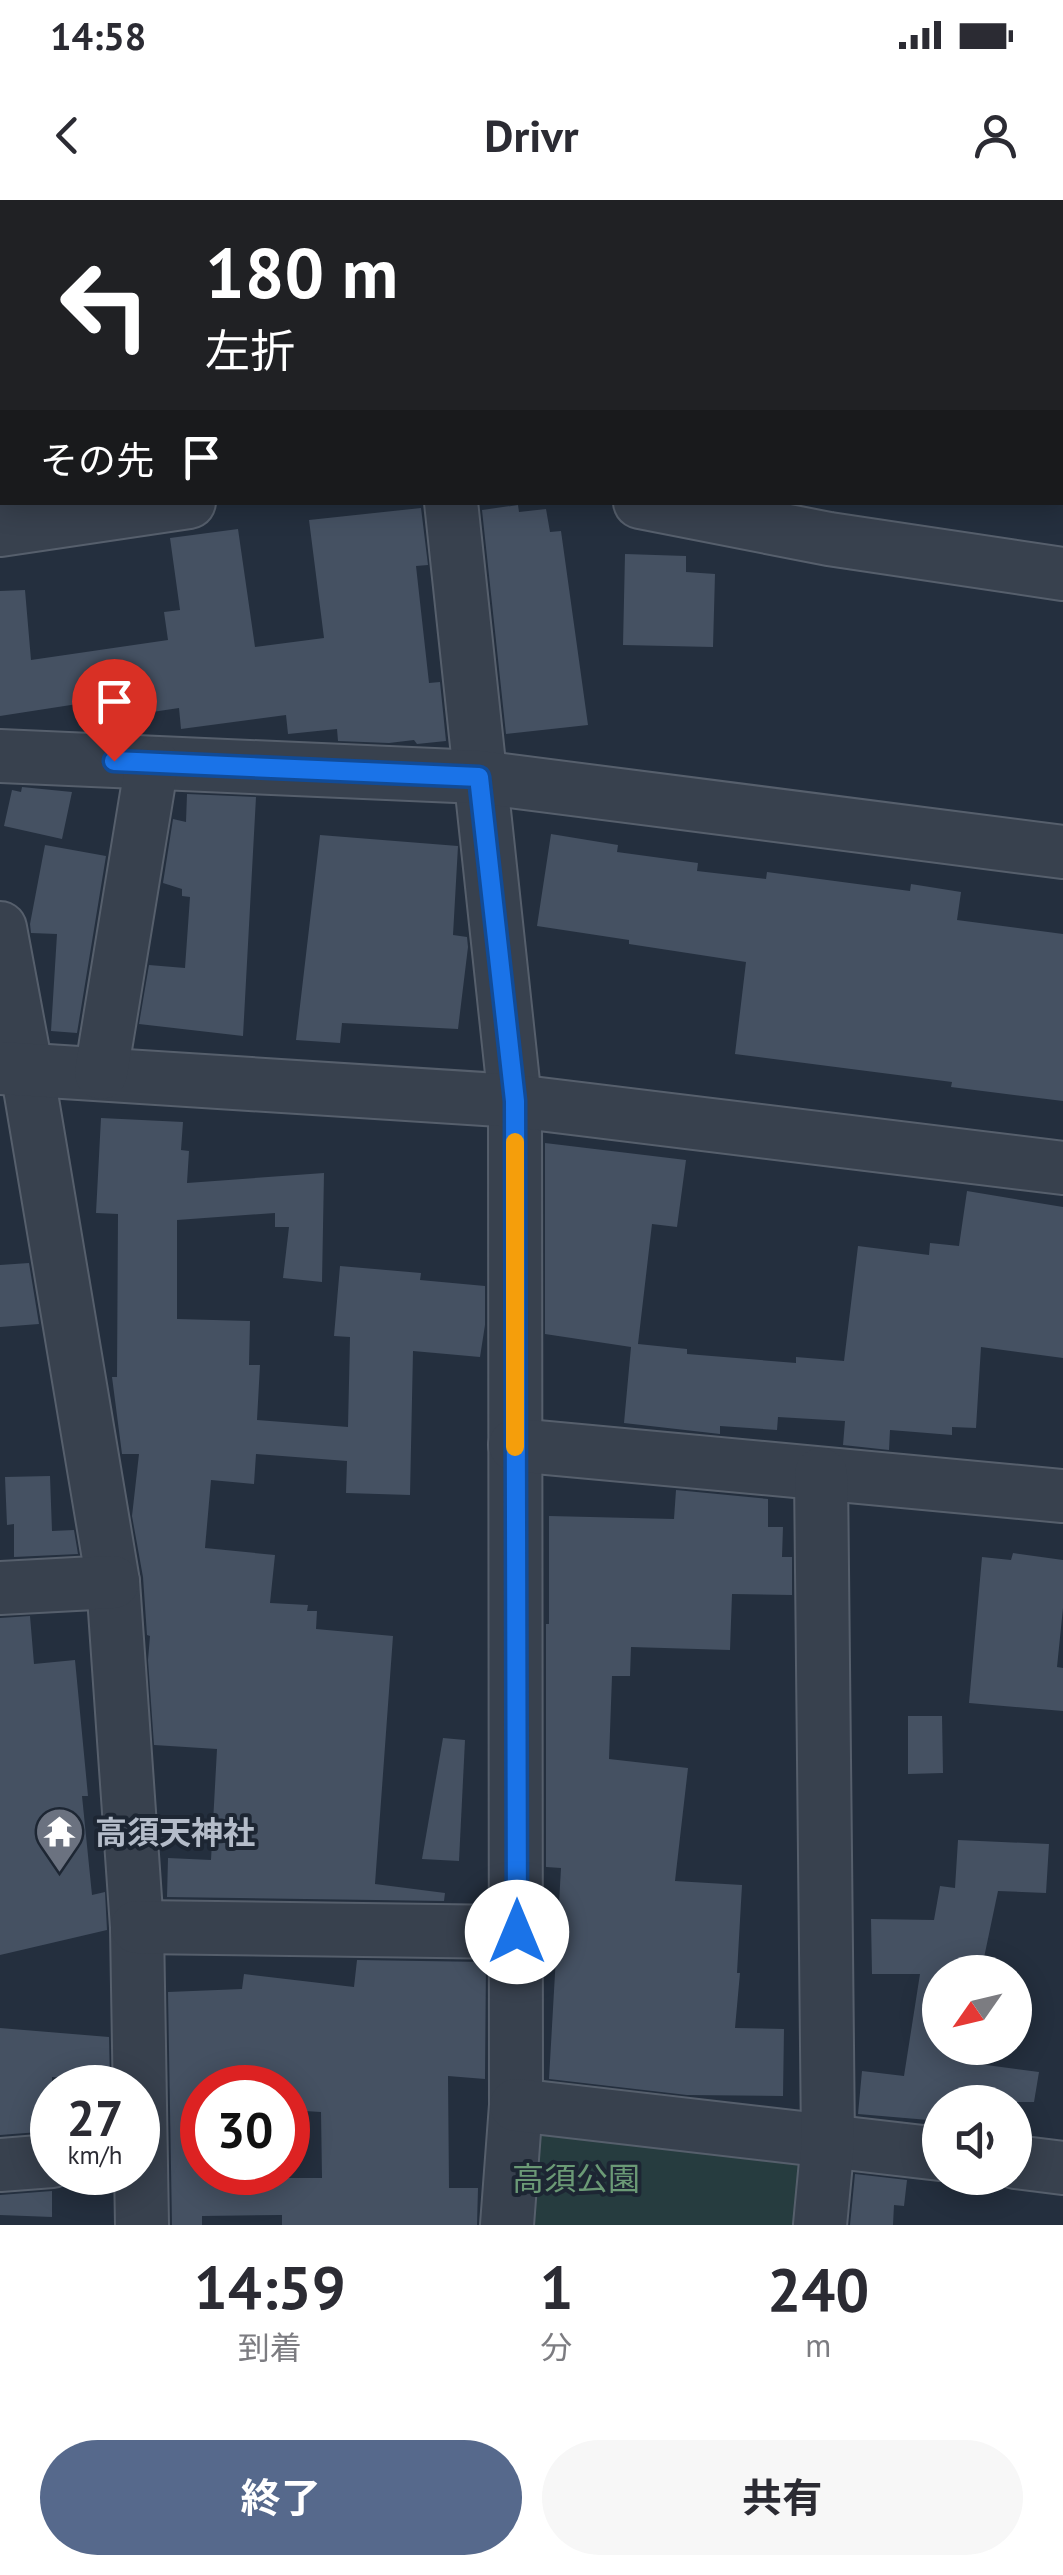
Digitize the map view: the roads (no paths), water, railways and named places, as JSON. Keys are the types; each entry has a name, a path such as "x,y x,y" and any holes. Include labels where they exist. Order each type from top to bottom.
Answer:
{"street":[{"path":"0,530 169,505"},
{"path":"452,505 515,1101 516,2105 507,2225"},
{"path":"655,505 829,539 1063,574"},
{"path":"0,756 479,777 1063,852"},
{"path":"101,1073 152,763"},
{"path":"0,928 14,1069 113,1582 136,1927 137,2065"},
{"path":"14,1069 515,1101 1063,1168"},
{"path":"515,1445 1063,1496"},
{"path":"820,2225 828,2142 821,1474"},
{"path":"0,1588 113,1582"},
{"path":"136,1927 517,1932"},
{"path":"516,2105 922,2152"},
{"path":"0,2165 30,2163"},
{"path":"1032,2164 1063,2168"},
{"path":"140,2195 142,2225"}],"place":[{"name":"高須天神社","path":"60,1874"}],"park label":[{"name":"高須公園","path":"576,2178"}]}
